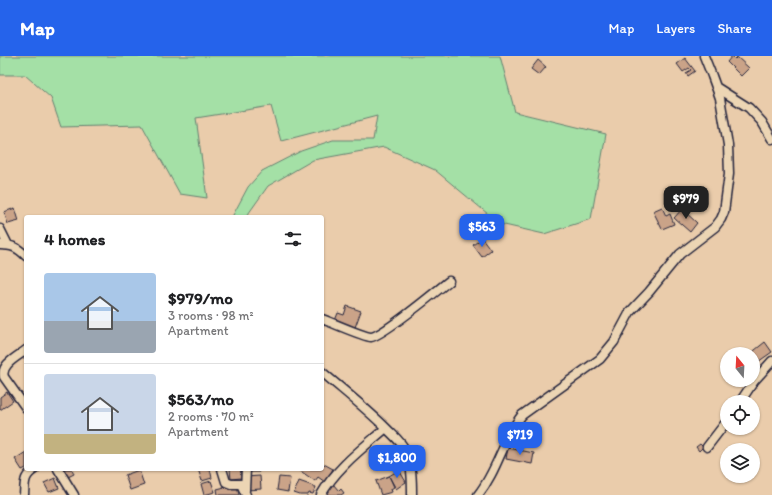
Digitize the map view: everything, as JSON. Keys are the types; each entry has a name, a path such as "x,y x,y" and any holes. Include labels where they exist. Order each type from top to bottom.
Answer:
{"street":[{"path":"478,495 490,477 514,426 522,415 600,360 614,342 630,312 649,292 680,254 719,223 724,212 730,161 726,130 716,87 704,56"},
{"path":"716,87 749,108 762,122 772,139"},
{"path":"0,229 4,245 19,248 24,254"},
{"path":"324,319 364,335 373,336 390,326 449,281"},
{"path":"24,352 6,366 2,373 24,405"},
{"path":"745,395 754,381 772,361"},
{"path":"324,374 356,400 386,428 406,451 412,476 412,495"},
{"path":"321,495 339,471 386,428"},
{"path":"707,446 720,430"},
{"path":"24,495 26,478 32,471"},
{"path":"59,471 74,495"},
{"path":"223,471 226,482 231,484 241,484 246,493"},
{"path":"246,471 246,493"}],"green space":[{"path":"0,56 500,56 515,112 606,134 591,219 544,234 500,224 435,170 384,147 313,160 268,186 247,215 233,215 248,187 262,171 301,151 333,140 373,140 377,116 281,141 271,106 196,118 207,198 180,194 142,125 61,127 51,98 25,75 0,75"}],"building":[{"path":"732,56 735,59 737,57 749,68 741,76 727,62"},
{"path":"685,58 695,71 688,76 686,73 691,70 689,68 683,72 677,64"},
{"path":"538,60 546,67 539,75 531,69"},
{"path":"662,207 666,216 670,214 674,224 662,229 653,211"},
{"path":"15,208 19,221 8,224 4,212"},
{"path":"682,209 697,223 690,232 674,218"},
{"path":"482,238 491,250 482,257 473,245"},
{"path":"347,306 361,311 354,330 334,323 338,313 344,315"},
{"path":"765,342 772,352 760,360 760,347 759,347"},
{"path":"7,392 13,401 0,410 0,397"},
{"path":"700,444 703,447 699,451 696,447"},
{"path":"508,448 534,453 532,464 506,459"},
{"path":"24,453 24,469 22,470 15,459"},
{"path":"324,464 333,469 325,482 318,477 315,481 300,471 324,471"},
{"path":"399,470 406,482 396,489 389,476"},
{"path":"61,471 73,471 74,474 64,479"},
{"path":"139,471 144,485 130,490 125,475"},
{"path":"199,471 210,471 212,478 202,481"},
{"path":"230,471 241,471 241,478 231,479"},
{"path":"246,471 259,471 259,472"},
{"path":"260,476 261,489 247,490 246,477"},
{"path":"389,476 394,487 391,489 392,492 381,495 376,481"},
{"path":"279,477 290,478 288,492 277,490"},
{"path":"55,478 59,488 49,492 44,483"},
{"path":"211,481 215,492 204,495 201,484"},
{"path":"299,481 316,487 313,494 309,493 308,495 300,495 294,493"},
{"path":"237,484 239,495 218,495 217,489"},
{"path":"333,484 339,491 341,489 344,493 341,495 330,495 326,490"}]}
